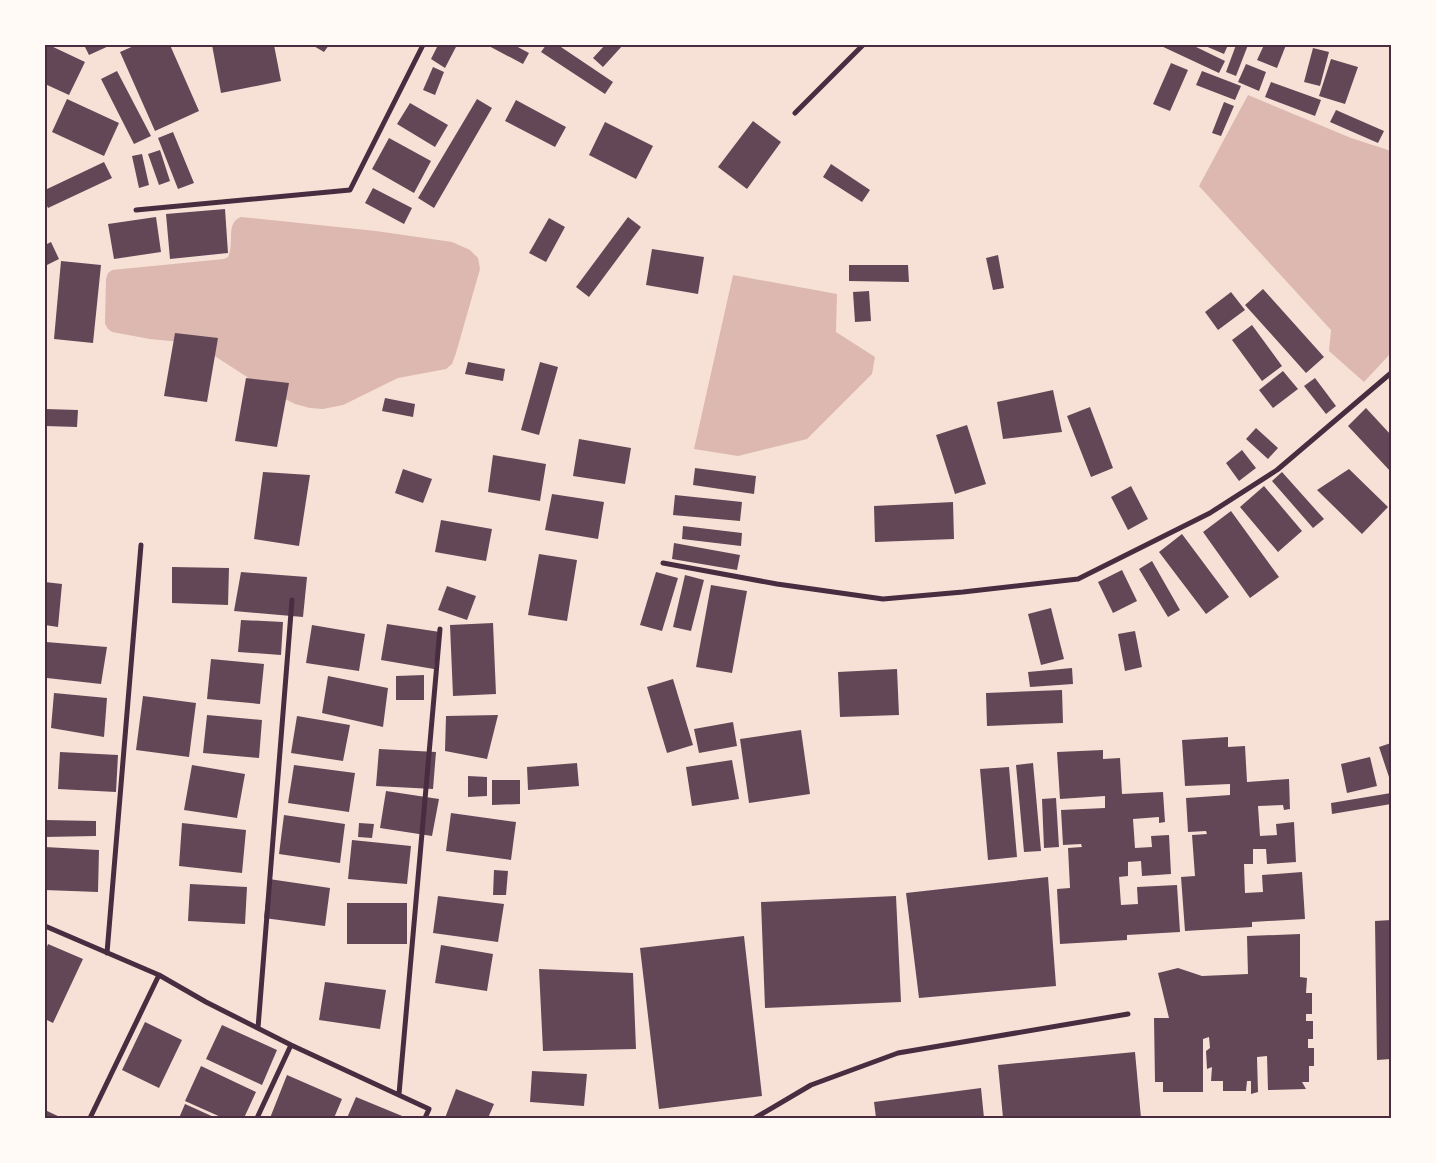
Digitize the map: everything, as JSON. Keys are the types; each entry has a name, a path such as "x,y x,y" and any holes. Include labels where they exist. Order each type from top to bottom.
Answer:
{"street":[{"path":"136,210 350,190 423,45"},
{"path":"795,113 863,45"},
{"path":"663,563 778,584 883,599 1078,579 1210,513 1277,470 1391,373"},
{"path":"107,953 141,545"},
{"path":"258,1028 292,600"},
{"path":"399,1094 440,629"},
{"path":"45,926 159,975 206,1002 291,1045 429,1109 425,1118"},
{"path":"90,1118 159,975"},
{"path":"755,1118 811,1085 898,1054 1128,1014"},
{"path":"257,1118 291,1045"}],"shaded area":[{"path":"1248,95 1351,138 1391,151 1391,353 1364,382 1329,351 1331,330 1199,186"},
{"path":"241,217 376,231 452,242 470,250 478,258 480,269 452,364 446,369 398,378 343,405 323,409 310,408 295,404 267,390 210,353 181,342 150,339 112,332 108,329 105,324 106,279 108,273 112,270 224,259 228,257 230,252 233,224"},
{"path":"733,275 837,294 836,332 875,357 872,374 807,439 738,456 694,449"}],"building":[{"path":"45,45 49,45 85,62 69,95 45,84"},
{"path":"84,45 111,45 89,55"},
{"path":"136,45 170,45 199,111 155,131 120,52"},
{"path":"212,45 274,45 281,81 221,93"},
{"path":"312,45 329,45 324,52"},
{"path":"438,45 457,45 445,68 431,59"},
{"path":"487,45 514,45 529,53 523,64"},
{"path":"546,45 558,45 613,82 605,94 541,52"},
{"path":"605,45 623,45 603,67 593,58"},
{"path":"1159,45 1192,45 1225,61 1219,73"},
{"path":"1203,45 1228,45 1224,54"},
{"path":"1236,45 1248,45 1236,76 1226,72"},
{"path":"1264,45 1286,45 1277,68 1257,60"},
{"path":"1313,48 1329,52 1320,86 1304,82"},
{"path":"1331,59 1358,67 1345,104 1319,96"},
{"path":"1171,63 1188,70 1170,111 1153,104"},
{"path":"1246,64 1266,72 1259,91 1238,82"},
{"path":"433,67 444,72 435,95 423,90"},
{"path":"117,71 151,136 134,144 101,79"},
{"path":"1202,71 1241,86 1235,100 1196,85"},
{"path":"1271,82 1321,100 1315,116 1265,97"},
{"path":"67,99 119,123 104,156 52,132"},
{"path":"477,99 492,108 434,208 418,198"},
{"path":"516,100 566,127 555,147 505,121"},
{"path":"1224,102 1234,106 1221,136 1212,133"},
{"path":"410,103 448,125 435,147 397,124"},
{"path":"1336,110 1384,131 1378,143 1330,122"},
{"path":"753,121 781,142 747,189 718,167"},
{"path":"605,122 653,146 636,179 589,155"},
{"path":"173,132 194,183 178,189 158,138"},
{"path":"389,138 431,161 414,193 372,169"},
{"path":"160,150 170,181 159,185 148,154"},
{"path":"142,154 149,185 139,188 132,156"},
{"path":"104,162 112,178 48,208 45,202 45,190"},
{"path":"831,164 870,190 862,202 823,177"},
{"path":"373,188 412,208 404,224 365,203"},
{"path":"225,209 228,253 170,259 166,214"},
{"path":"156,217 161,252 114,259 108,224"},
{"path":"628,217 641,227 589,297 576,287"},
{"path":"549,218 565,227 546,262 529,253"},
{"path":"51,242 59,259 45,266 45,245"},
{"path":"652,249 704,257 698,294 646,285"},
{"path":"998,255 1004,288 993,290 986,258"},
{"path":"61,261 101,265 93,343 54,339"},
{"path":"849,265 908,265 909,282 849,281"},
{"path":"1263,289 1324,357 1306,373 1245,305"},
{"path":"869,291 871,321 855,322 853,292"},
{"path":"1231,292 1245,310 1218,330 1205,312"},
{"path":"1252,325 1282,366 1262,381 1232,340"},
{"path":"175,333 218,338 207,402 164,396"},
{"path":"468,362 505,369 503,381 465,374"},
{"path":"540,362 558,367 539,435 521,430"},
{"path":"1283,371 1298,389 1273,408 1259,390"},
{"path":"246,378 289,383 277,447 235,441"},
{"path":"1315,378 1336,406 1326,414 1304,386"},
{"path":"1053,390 1062,432 1003,439 997,402"},
{"path":"385,398 415,404 413,417 382,411"},
{"path":"1090,407 1113,468 1091,477 1067,416"},
{"path":"1366,408 1391,435 1391,472 1348,426"},
{"path":"45,409 78,410 77,427 45,426"},
{"path":"967,425 986,484 955,494 936,435"},
{"path":"1256,428 1278,448 1268,459 1246,439"},
{"path":"579,439 631,448 625,484 573,476"},
{"path":"1242,450 1256,468 1239,481 1226,463"},
{"path":"493,455 546,464 540,501 488,492"},
{"path":"695,468 756,476 754,494 693,485"},
{"path":"403,469 432,479 423,503 395,493"},
{"path":"1349,469 1388,507 1362,534 1317,490"},
{"path":"263,472 310,475 299,546 254,539"},
{"path":"1282,472 1324,519 1313,528 1272,481"},
{"path":"1131,486 1148,519 1128,530 1111,497"},
{"path":"1264,486 1302,531 1278,552 1240,507"},
{"path":"552,494 604,502 598,539 545,530"},
{"path":"675,495 742,502 740,521 673,515"},
{"path":"953,502 954,539 875,542 874,506"},
{"path":"1231,511 1279,577 1250,598 1203,532"},
{"path":"441,520 492,529 486,561 435,552"},
{"path":"683,526 742,533 741,546 682,539"},
{"path":"1182,534 1229,597 1206,614 1159,552"},
{"path":"674,543 740,555 737,570 672,559"},
{"path":"539,554 577,560 567,621 528,615"},
{"path":"1152,561 1180,610 1168,617 1139,569"},
{"path":"172,567 229,568 228,605 172,603"},
{"path":"1122,570 1137,601 1113,613 1098,582"},
{"path":"241,572 307,577 303,617 234,611"},
{"path":"656,572 678,578 662,631 640,625"},
{"path":"685,575 704,580 691,631 673,627"},
{"path":"45,582 62,584 58,627 45,625"},
{"path":"711,585 747,591 732,673 696,667"},
{"path":"447,586 476,596 467,620 438,610"},
{"path":"1051,608 1064,659 1041,665 1028,614"},
{"path":"241,620 283,622 281,655 238,652"},
{"path":"493,623 496,694 453,696 450,625"},
{"path":"387,624 440,632 434,669 381,660"},
{"path":"312,625 365,634 359,671 306,663"},
{"path":"1135,631 1142,667 1125,671 1118,634"},
{"path":"46,642 107,647 101,684 47,678"},
{"path":"211,659 264,664 260,704 207,699"},
{"path":"1072,668 1073,684 1030,687 1028,672"},
{"path":"897,669 899,715 840,717 838,672"},
{"path":"424,675 424,700 396,700 396,676"},
{"path":"328,676 388,688 383,727 322,713"},
{"path":"673,679 693,745 667,753 647,687"},
{"path":"1062,690 1063,723 987,726 986,693"},
{"path":"54,693 107,698 104,737 51,728"},
{"path":"143,696 196,703 189,757 136,750"},
{"path":"207,715 262,720 259,758 203,753"},
{"path":"498,715 487,759 445,751 446,716"},
{"path":"297,716 350,725 343,761 291,753"},
{"path":"733,722 737,746 699,753 694,729"},
{"path":"801,730 810,794 749,803 740,739"},
{"path":"1228,737 1228,747 1245,746 1247,782 1289,779 1290,809 1284,810 1283,805 1258,806 1260,836 1277,835 1276,824 1294,822 1296,862 1267,864 1266,849 1253,849 1253,864 1244,864 1245,893 1263,892 1262,875 1302,872 1305,919 1252,922 1252,927 1185,931 1181,877 1195,876 1192,835 1207,834 1206,831 1188,832 1186,798 1230,795 1230,784 1185,786 1182,740"},
{"path":"1391,743 1391,783 1379,747"},
{"path":"379,749 436,752 433,789 376,786"},
{"path":"1103,750 1103,759 1120,758 1122,794 1163,792 1165,822 1159,823 1159,817 1133,819 1135,848 1152,847 1151,836 1169,835 1171,874 1142,876 1141,861 1128,862 1128,876 1119,877 1121,905 1138,904 1137,887 1177,885 1180,932 1127,935 1127,940 1060,944 1057,889 1070,888 1068,848 1082,847 1081,844 1063,845 1061,810 1105,808 1105,796 1060,799 1057,752"},
{"path":"60,752 118,755 116,792 58,789"},
{"path":"1370,757 1377,786 1347,793 1341,764"},
{"path":"732,760 739,799 692,806 686,767"},
{"path":"577,763 579,786 528,790 527,767"},
{"path":"1033,763 1041,851 1024,852 1016,765"},
{"path":"192,765 245,774 237,818 184,810"},
{"path":"294,765 355,773 349,812 288,803"},
{"path":"1009,767 1017,857 988,860 980,769"},
{"path":"468,776 487,777 487,796 468,797"},
{"path":"492,780 520,780 520,804 492,805"},
{"path":"386,791 439,799 432,836 380,828"},
{"path":"1391,793 1391,804 1332,814 1331,803"},
{"path":"1056,798 1059,847 1044,848 1042,799"},
{"path":"451,813 516,822 511,860 446,851"},
{"path":"284,815 345,824 340,863 279,854"},
{"path":"45,820 96,821 96,836 45,837"},
{"path":"182,823 246,830 242,873 179,866"},
{"path":"359,823 374,824 372,838 358,837"},
{"path":"352,840 411,846 407,884 348,879"},
{"path":"45,847 99,850 98,892 45,890"},
{"path":"494,870 508,871 506,895 493,895"},
{"path":"1048,877 1056,986 919,998 906,893"},
{"path":"269,879 330,888 325,926 264,918"},
{"path":"190,884 247,887 245,924 188,921"},
{"path":"438,896 504,904 498,942 433,933"},
{"path":"896,896 901,1002 765,1008 761,902"},
{"path":"347,903 407,903 407,944 347,944"},
{"path":"1391,920 1391,1059 1377,1060 1375,921"},
{"path":"1300,934 1300,977 1307,978 1306,993 1312,993 1312,1014 1306,1014 1306,1021 1313,1021 1313,1039 1308,1039 1308,1048 1314,1048 1314,1066 1309,1066 1309,1082 1302,1082 1306,1089 1268,1090 1267,1056 1257,1057 1258,1092 1251,1094 1251,1081 1247,1081 1246,1091 1223,1091 1223,1081 1211,1081 1212,1067 1207,1069 1206,1051 1210,1048 1209,1037 1203,1039 1203,1092 1163,1092 1163,1082 1155,1082 1154,1018 1169,1018 1158,973 1178,968 1202,976 1248,974 1247,936"},
{"path":"744,936 762,1096 659,1109 640,948"},
{"path":"48,944 83,959 53,1023 45,1019 45,952"},
{"path":"441,945 493,954 487,991 435,983"},
{"path":"539,969 633,973 636,1049 543,1051"},
{"path":"325,982 386,990 380,1029 319,1020"},
{"path":"145,1022 182,1040 159,1088 122,1070"},
{"path":"222,1025 277,1050 262,1085 206,1059"},
{"path":"1135,1052 1141,1118 1003,1118 998,1065"},
{"path":"201,1066 256,1092 244,1118 223,1118 185,1101"},
{"path":"532,1071 587,1074 584,1106 530,1102"},
{"path":"287,1075 342,1099 334,1118 270,1118"},
{"path":"981,1088 984,1118 876,1118 874,1102"},
{"path":"456,1089 494,1104 488,1118 445,1118"},
{"path":"356,1097 407,1118 347,1118"},
{"path":"185,1104 216,1118 179,1118"},
{"path":"45,1110 62,1118 45,1118"}]}
